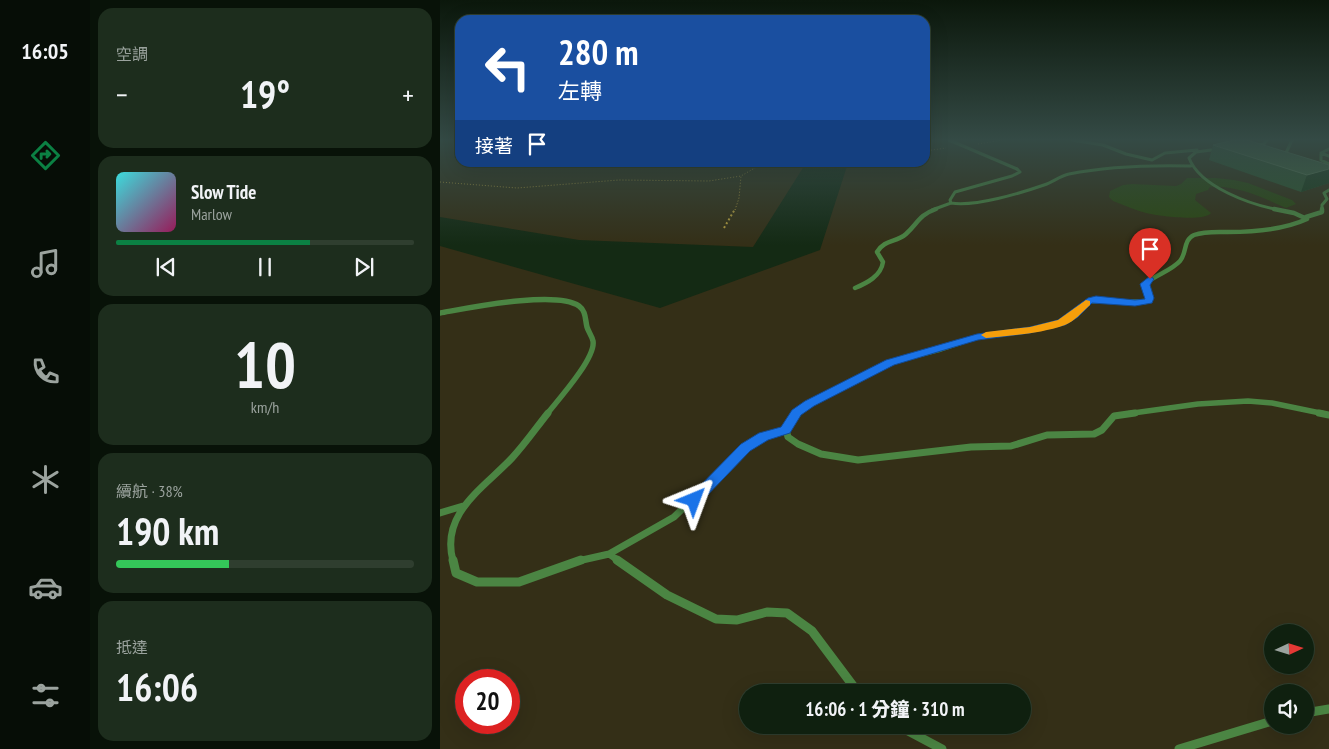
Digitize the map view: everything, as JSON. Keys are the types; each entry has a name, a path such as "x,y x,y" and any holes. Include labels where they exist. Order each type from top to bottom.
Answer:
{"lane":[{"path":"951,203 951,196 955,192 1014,175"},
{"path":"855,288 867,282 883,265 877,252 880,245 905,235 923,214 951,203 962,205 981,202 1045,185 1069,175"},
{"path":"1200,175 1217,188 1269,208 1306,217 1322,212 1322,205 1326,199 1324,193 1329,190"},
{"path":"1306,217 1306,220 1262,230 1206,232 1193,235 1186,241 1182,258 1179,262 1145,284 1150,298 1149,301 1135,303 1096,299 1088,301 1074,315 1062,322 1030,330 984,336 890,362 796,412 786,430 788,437 798,444 821,454 858,460 971,447 1011,446 1047,435 1094,434 1102,430 1114,416 1198,404 1262,402 1329,415"},
{"path":"440,313 515,300 565,302 579,306 586,313 587,327 593,342 590,354 576,378 513,457 463,506 455,520 450,550 456,573 477,582 518,582 584,560 609,554 674,517 746,448 764,436 786,430"},
{"path":"440,514 463,506"},
{"path":"609,554 667,595 716,619 737,620 767,612 788,613 812,631 852,684"},
{"path":"1314,712 1329,709"},
{"path":"1179,749 1264,723"},
{"path":"914,734 942,749"}],"path":[{"path":"440,182 517,188 610,180 686,182 741,176 740,199 736,213 724,228"}],"shaded area":[{"path":"440,175 798,175 753,247 579,240 440,217"},
{"path":"844,175 1329,175 1329,749 440,749 440,246 660,308 820,250"},
{"path":"1187,178 1216,178 1248,183 1292,200 1296,204 1286,208 1239,190 1210,187 1208,190 1196,194 1195,200 1211,213 1207,216 1180,218 1146,213 1113,201 1109,197 1110,191 1123,185 1176,186"}],"slow traffic":[{"path":"986,335 1045,328 1074,315 1086,303"}],"route":[{"path":"694,500 746,448 764,436 786,430 796,412 890,362 941,349 977,337 1045,328 1062,322 1074,315 1088,301 1096,299 1143,303 1149,301 1150,298 1145,284 1150,279"}]}
